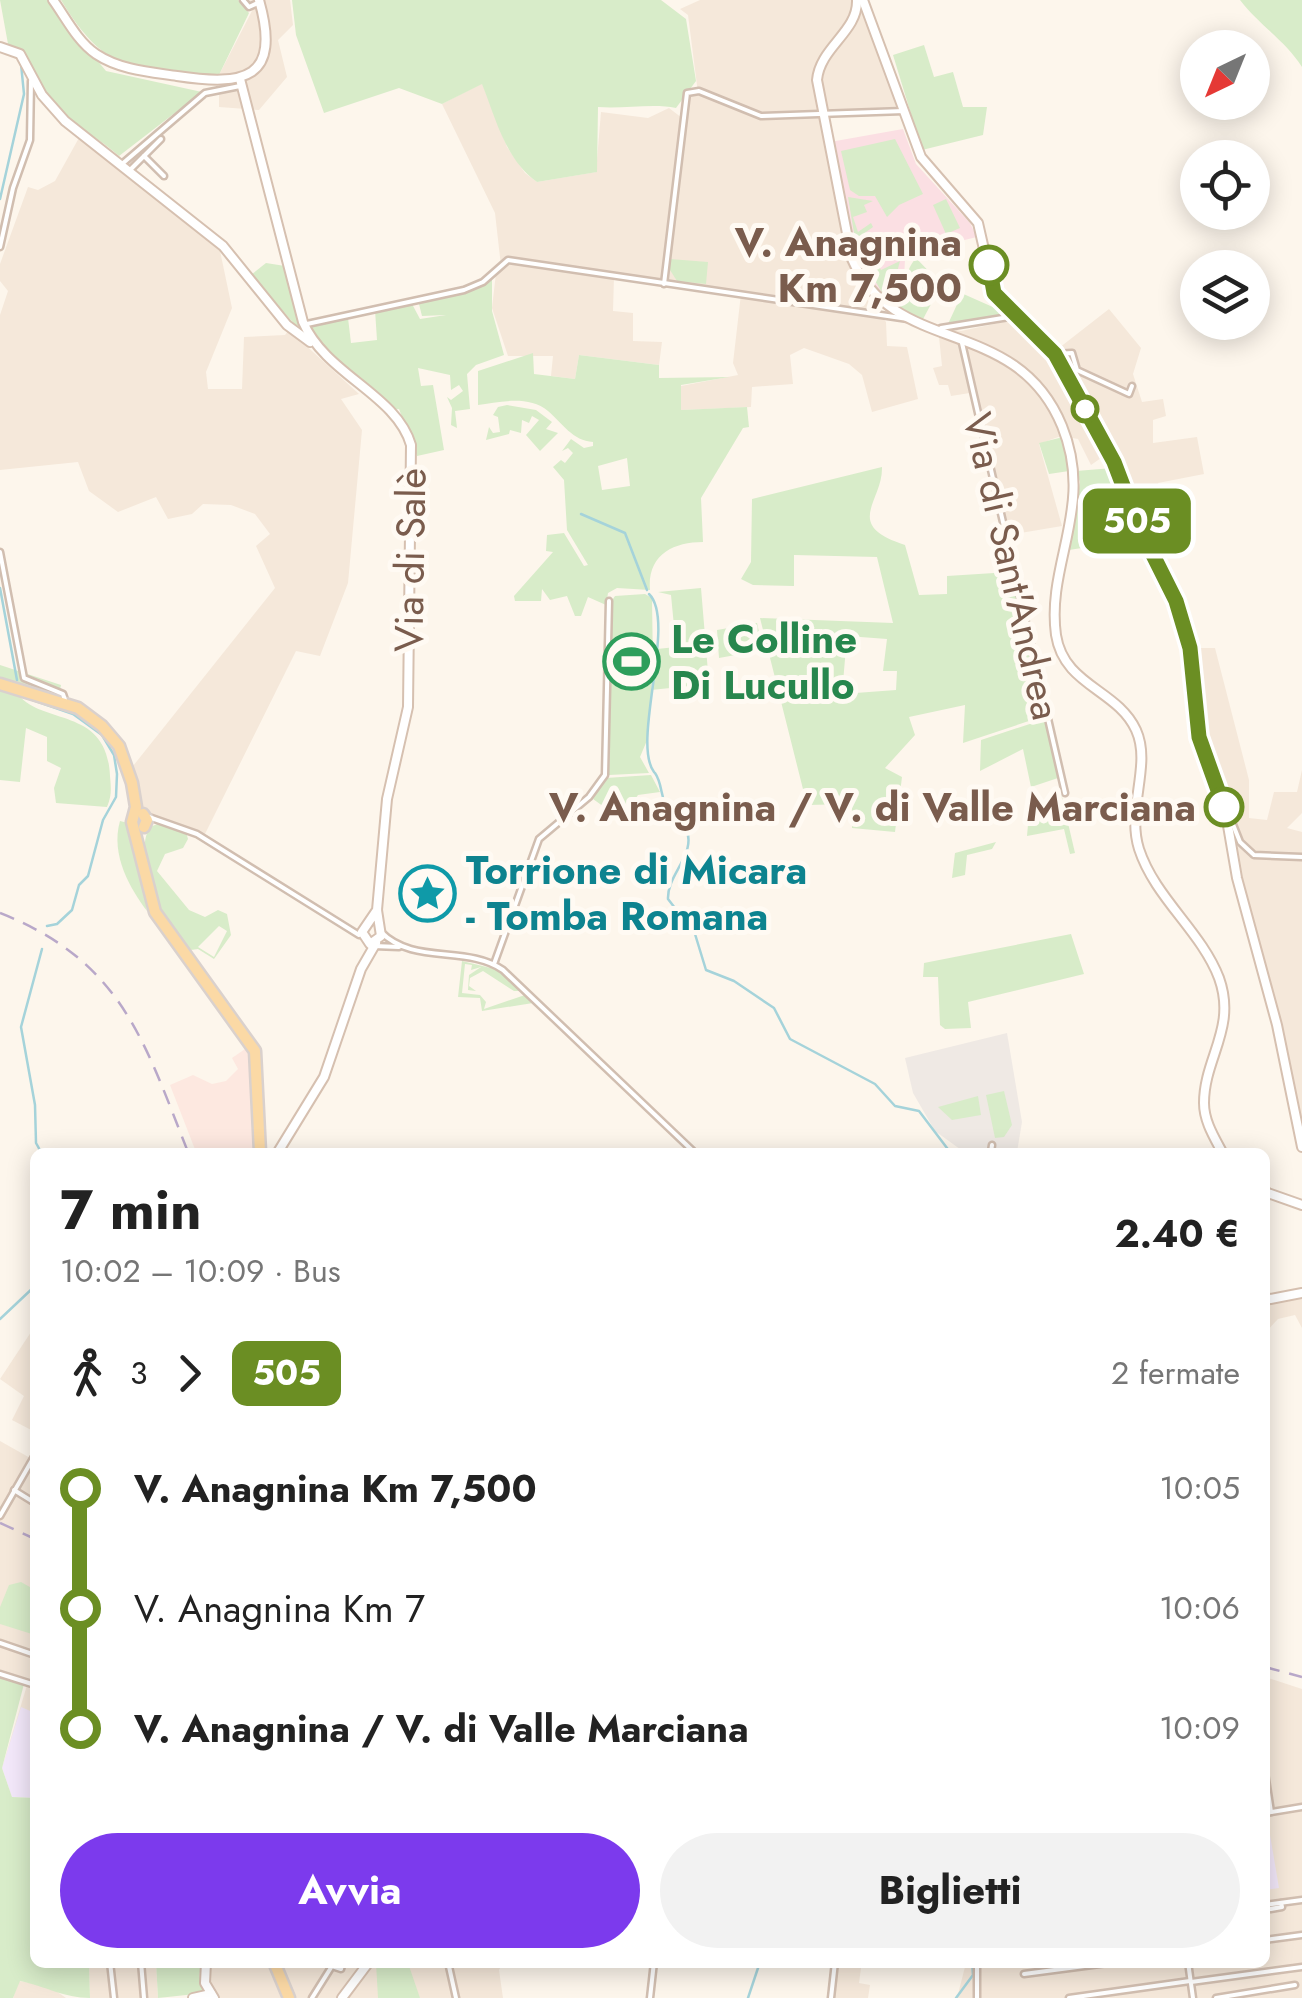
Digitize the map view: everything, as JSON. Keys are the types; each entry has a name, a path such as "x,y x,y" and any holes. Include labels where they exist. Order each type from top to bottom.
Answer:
{"main road":[{"path":"52,0 82,40 103,58 136,70 224,83 241,82 254,74 266,57 270,43 259,1"},
{"path":"1220,1148 1204,1105 1223,1032 1220,983 1141,855 1133,820 1141,760 1135,729 1119,708 1075,676 1057,640 1056,608 1074,491 1067,438 1050,402 1025,371 1003,355 885,312 852,259 821,114 818,66 854,18 859,2 868,11 921,157 978,223 994,293 1055,354 1114,462 1138,525 1180,609 1190,648 1199,737 1226,814 1236,878 1279,1034 1302,1147"},
{"path":"0,47 17,51 62,119 223,246 292,330 314,345"},
{"name":"Via di Salè","path":"241,82 304,324 314,345 395,416 411,448 407,510 408,707 387,799 377,910 380,930"},
{"path":"292,330 304,324"},
{"path":"0,684 66,703 95,720 117,742 129,768 140,821 149,897 164,930 254,1048 260,1148"},
{"name":"Via di Salè","path":"365,929 377,910"},
{"path":"280,1148 326,1074 361,969 377,944 380,930 365,929"},
{"path":"365,929 377,944"},
{"path":"1270,1194 1300,1206"},
{"path":"1270,1299 1302,1293"},
{"path":"194,1998 211,1997 205,1981 206,1968"},
{"path":"274,1968 287,1998"},
{"path":"342,1998 364,1968"}],"street":[{"path":"243,0 250,7 259,1"},
{"path":"0,247 13,188 30,140 32,77"},
{"path":"122,164 144,141 205,93 241,82"},
{"path":"664,284 687,93 699,91 761,116 904,111"},
{"path":"130,170 160,139"},
{"path":"144,141 151,148"},
{"path":"144,156 162,175 168,167"},
{"path":"304,324 454,293 483,282 500,264 518,262 885,312"},
{"path":"666,264 668,275 678,286"},
{"path":"942,331 1014,316"},
{"name":"Via di Sant'Andrea","path":"959,328 956,331 961,338 1065,793"},
{"path":"1055,354 1073,353 1080,372 1129,394 1132,386"},
{"path":"0,552 24,678 63,694 66,703"},
{"path":"494,964 538,840 589,798 604,776 609,601"},
{"path":"1226,814 1241,844 1254,856 1302,857"},
{"path":"140,821 163,820 197,834 346,923 365,929"},
{"path":"140,821 163,820"},
{"path":"346,923 365,929"},
{"path":"380,930 404,948"},
{"path":"377,944 494,964 690,1148"},
{"path":"992,1144 992,1148"},
{"path":"0,1516 30,1463"},
{"path":"14,1490 30,1500"},
{"path":"0,1643 30,1653"},
{"path":"0,1674 30,1683"},
{"path":"1270,1813 1302,1808"},
{"path":"1270,1906 1302,1900"},
{"path":"1270,1939 1302,1935"},
{"path":"1069,1998 1302,1967"},
{"path":"111,1968 114,1998"},
{"path":"142,1968 144,1998"},
{"path":"315,1996 320,1980 330,1968"},
{"path":"449,1968 456,1998"},
{"path":"650,1998 653,1968"},
{"path":"831,1998 834,1968"},
{"path":"977,1968 978,1998"},
{"path":"1024,1974 1070,1968"},
{"path":"1189,1968 1193,1998"},
{"path":"1216,1998 1295,1985"}],"shaded area":[{"path":"249,0 290,0 293,25 278,40 287,77 259,110 219,107 219,75 254,7"},
{"path":"700,0 856,0 863,9 901,113 819,117 848,263 860,291 886,322 887,346 907,347 918,399 872,412 862,375 849,364 804,348 790,355 793,384 752,387 751,407 681,410 681,386 738,375 733,363 741,294 614,277 613,311 633,313 633,341 662,342 659,365 579,355 575,379 551,376 553,356 508,356 492,308 496,273 501,266 495,213 442,104 482,83 507,147 525,173 537,182 596,172 601,112 648,118 669,108 686,121 689,94 698,93 688,15 680,9"},
{"path":"903,129 916,164 970,223 977,237 948,244 945,240 905,259 903,300 896,312 873,288 860,266 830,142"},
{"path":"80,136 219,246 232,308 206,372 208,389 242,389 244,337 285,335 289,330 359,394 341,399 362,430 348,583 320,656 296,651 204,836 144,811 133,766 275,588 256,546 270,534 255,514 231,505 203,504 192,514 168,519 156,497 118,512 89,491 78,462 0,470 0,315 8,291 0,281 0,264 28,187 38,190 55,181"},
{"path":"1109,309 1141,348 1133,374 1142,402 1163,399 1166,416 1153,420 1153,443 1197,437 1204,474 1158,483 1164,501 1148,505 1149,517 1138,520 1111,451 1091,465 1078,439 1061,436 1039,444 1062,526 1009,535 976,392 951,396 948,385 939,385 933,368 942,366 939,337 947,328 961,331 1013,320 1044,344 1050,355"},
{"path":"1190,648 1215,648 1249,780 1249,818 1267,820 1274,792 1297,792 1302,770 1302,813 1287,828 1302,832 1302,1147 1228,824 1204,755"},
{"path":"1007,1033 1022,1122 1018,1148 958,1148 935,1131 913,1093 905,1058"},
{"path":"248,1047 256,1148 194,1148 170,1085 193,1075 212,1084 226,1081 238,1069 232,1058"},
{"path":"1302,1295 1302,1328 1295,1315 1278,1319 1270,1328 1270,1305"},
{"path":"30,1334 30,1429 12,1420 24,1396 0,1379"},
{"path":"0,1441 30,1458 30,1793 2,1768 28,1682 0,1672"},
{"path":"1270,1679 1302,1689 1302,1998 957,1998 965,1968 1270,1968"},
{"path":"21,1707 30,1711 30,1798 12,1797 2,1768"},
{"path":"1270,1835 1279,1888 1270,1889"},
{"path":"89,1968 156,1968 158,1998 90,1998"},
{"path":"201,1968 500,1968 503,1998 193,1998"},
{"path":"837,1968 861,1968 859,1983 870,1985 868,1998 833,1998"},
{"path":"19,1981 49,1986 66,1998 13,1998"}],"green space":[{"path":"0,0 47,0 106,71 202,92 119,156 61,112 44,94 27,58 8,44"},
{"path":"61,0 238,0 249,13 219,75 213,76 141,67 108,55 93,43"},
{"path":"292,0 661,0 686,19 696,81 676,108 598,107 597,172 537,182 509,150 482,84 442,104 399,88 324,113 296,35"},
{"path":"1240,0 1302,0 1302,67 1288,49"},
{"path":"924,45 934,77 953,72 963,107 987,107 983,135 922,150 893,55"},
{"path":"895,139 923,194 899,205 887,217 875,196 859,196 850,190 841,151"},
{"path":"848,197 873,201 864,205 867,212 853,217 858,232 871,223 873,227 859,237 854,233"},
{"path":"946,199 960,228 946,234 933,205"},
{"path":"916,258 941,284 995,308 1001,315 948,324 960,298 938,291 922,321 896,312"},
{"path":"670,259 708,262 706,284 677,281 670,270"},
{"path":"900,261 893,288 883,294 868,269 877,262 881,270"},
{"path":"266,263 285,266 300,321 297,327 251,275"},
{"path":"492,276 492,311 504,355 476,365 467,374 470,409 455,411 457,428 451,425 452,408 447,397 451,400 463,391 459,385 451,390 450,375 418,368 421,386 433,385 444,450 417,456 399,409 393,410 337,365 307,327 348,318 351,343 377,340 375,310 412,304 420,319 446,315 422,316 419,304 469,290"},
{"path":"533,353 534,374 575,379 579,355 659,365 659,378 729,377 681,385 681,410 747,407 749,427 743,428 701,498 703,542 664,553 653,568 650,590 617,588 608,593 606,605 588,597 581,616 575,616 567,596 550,600 542,589 541,601 515,601 514,596 553,552 546,551 547,535 564,533 584,566 588,565 567,530 564,480 553,467 561,460 565,463 573,453 568,448 562,451 571,439 584,448 593,446 593,442 574,435 548,411 532,403 478,405 478,371","holes":["627,458 630,486 602,490 598,466"]},
{"path":"498,407 536,410 552,422 546,429 558,433 540,451 526,435 539,420 532,416 529,423 522,420 521,433 510,430 509,434 486,440 489,427 493,433 500,432 498,417 493,415"},
{"path":"1063,437 1069,471 1049,474 1039,443"},
{"path":"882,467 870,521 886,537 905,545 919,595 947,594 947,576 1010,572 1044,716 963,743 965,705 909,717 915,735 885,768 902,777 895,832 852,828 852,804 807,805 760,618 893,623 877,557 794,555 794,586 753,585 741,579 751,562 752,499","holes":["847,636 887,639 883,671 897,671 896,690 842,694"]},
{"path":"1113,468 1118,496 1123,492 1139,539 1069,550 1080,482 1076,471"},
{"path":"701,588 709,684 651,690 657,672 657,649 676,647 671,595 658,592"},
{"name":"Le Colline Di Lucullo","path":"645,594 652,598 653,668 648,738 640,757 649,773 609,775 611,602 615,596"},
{"path":"757,623 763,650 719,658 717,630"},
{"path":"0,665 61,685 59,695 0,679"},
{"path":"0,687 16,692 41,710 86,727 98,738 106,753 110,776 107,807 56,803 54,788 61,768 47,761 47,737 26,728 20,782 0,780"},
{"path":"1045,719 1058,778 1031,787 1023,749 980,771 981,740"},
{"path":"651,775 660,792 638,795 621,819 593,799 606,778"},
{"path":"1061,793 1075,853 1070,854 1064,829 1027,836 1029,813 1049,808 1047,796"},
{"path":"120,821 128,823 134,834 147,911 120,859"},
{"path":"160,823 186,832 188,839 183,848 165,854 157,871 189,910 205,917 218,910 227,914 231,935 214,959 198,949 183,951 168,924 148,872 145,840 150,827","holes":["219,926 227,931 214,957 198,947"]},
{"path":"996,842 992,849 967,855 965,875 952,878 955,853"},
{"path":"1071,934 1084,974 968,1002 971,1028 945,1029 940,1025 938,977 923,977 924,963"},
{"path":"462,961 499,970 521,991 514,991 483,971 470,978 469,986 476,991 468,990 469,975 481,967 471,970 472,965 465,964 462,993 480,995 486,1002 484,1009 525,995 533,1003 482,1011 480,998 458,997"},
{"path":"1004,1091 1012,1125 1004,1137 995,1138 986,1095"},
{"path":"978,1096 981,1115 952,1120 938,1107"},
{"path":"21,1582 30,1587 30,1633 0,1624 0,1607 9,1585"},
{"path":"0,1676 24,1684 2,1768 12,1797 30,1798 30,1968 89,1968 90,1998 20,1981 13,1998 0,1998"},
{"path":"156,1968 201,1968 199,1976 205,1993 158,1998"},
{"path":"376,1968 410,1968 420,1998 378,1998"}],"waterway":[{"path":"0,199 24,94 21,64"},
{"path":"581,514 625,533 647,590"},
{"path":"0,588 17,680"},
{"path":"649,594 656,608 658,629 647,735 648,757 654,772"},
{"path":"24,697 73,714 102,735 114,755 117,774 116,797 103,820 88,876 79,885 72,910 57,924 47,926"},
{"path":"655,773 666,806 682,821 688,836 686,854 672,880 668,899 695,934 706,970 734,981 774,1008 790,1039 875,1084 895,1106 919,1111 947,1148"},
{"path":"39,1148 21,1027 42,949"},
{"path":"0,1319 30,1291"},
{"path":"748,1998 758,1968"},
{"path":"956,1998 973,1975 972,1968"}],"railway":[{"path":"0,913 41,932 75,955 101,980 141,1040 186,1148"},
{"path":"0,1523 30,1537"},
{"path":"1270,1668 1302,1677"}],"bus line":[{"name":"505","path":"989,265 990,284 1002,304 1055,354 1114,462 1138,525 1176,601 1190,648 1199,737 1224,807"}],"place":[{"name":"V. Anagnina Km 7,500","path":"989,265"},
{"name":"Le Colline Di Lucullo","path":"632,662"},
{"name":"V. Anagnina / V. di Valle Marciana","path":"1224,807"},
{"name":"Torrione di Micara - Tomba Romana","path":"427,893"}]}
